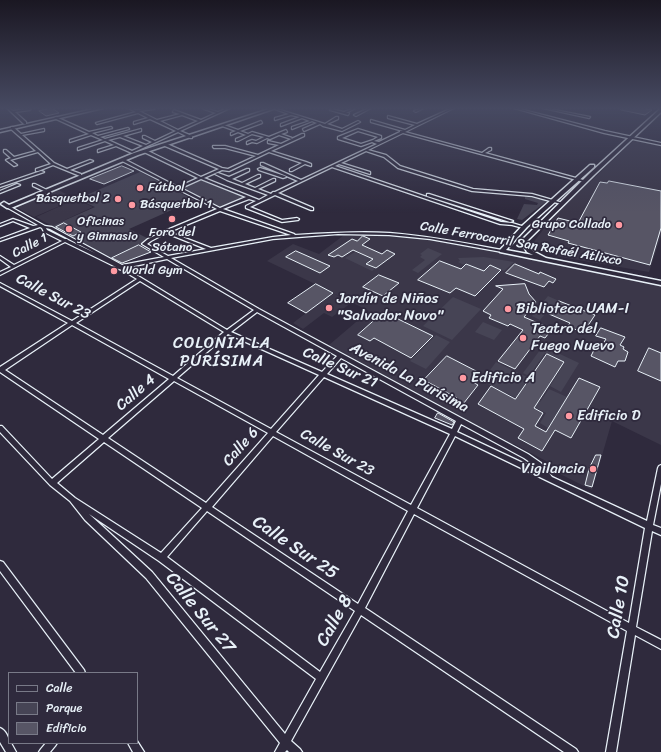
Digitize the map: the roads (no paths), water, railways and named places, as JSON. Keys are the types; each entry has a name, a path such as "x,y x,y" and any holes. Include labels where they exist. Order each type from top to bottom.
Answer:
{"main road":[{"path":"3,205 45,190 134,153 172,143"},
{"path":"502,251 524,226 620,143"},
{"path":"544,259 529,251 524,241 621,143"},
{"path":"3,205 124,160 134,153"},
{"name":"Calle Ferrocarril San Rafaél Atlixco","path":"502,251 636,276 661,279"},
{"name":"Calle Ferrocarril San Rafaél Atlixco","path":"636,276 661,283"}],"street":[{"path":"30,143 53,164 80,175"},
{"path":"79,149 97,143"},
{"path":"113,143 134,153 153,143"},
{"path":"139,143 146,146"},
{"path":"274,143 282,145"},
{"path":"166,145 222,169 230,170 286,143"},
{"path":"355,143 361,145 366,143"},
{"path":"297,219 282,221 248,208 249,206 272,194 379,143"},
{"path":"443,143 585,181"},
{"path":"99,151 117,145"},
{"path":"214,147 259,156"},
{"path":"482,154 490,149"},
{"path":"5,150 13,158"},
{"path":"365,150 385,156 399,168 473,190 532,195 561,203"},
{"path":"15,165 8,160 39,151"},
{"path":"145,151 201,178 258,201"},
{"path":"269,151 310,165"},
{"path":"67,170 91,160"},
{"path":"124,160 221,210 295,236"},
{"path":"291,170 305,163"},
{"path":"22,175 53,164"},
{"path":"262,164 299,181"},
{"path":"334,164 369,173"},
{"path":"334,164 501,223 524,226"},
{"path":"178,188 222,169"},
{"path":"260,169 299,181"},
{"path":"228,179 248,170"},
{"path":"0,186 42,172"},
{"path":"217,174 312,209"},
{"path":"227,188 259,176"},
{"path":"255,189 274,180"},
{"path":"0,192 18,185"},
{"path":"34,185 45,190"},
{"path":"166,232 248,198"},
{"path":"3,205 42,226 51,228 121,267"},
{"path":"0,225 14,220 34,228"},
{"path":"0,240 42,226"},
{"path":"42,226 45,231 64,241 121,267"},
{"path":"166,232 210,249"},
{"name":"Avenida La Purísima","path":"166,232 144,244 257,310 526,456 539,465 551,479 661,532"},
{"name":"Calle Ferrocarril San Rafaél Atlixco","path":"121,267 210,249 295,236 338,233 389,234 451,241 502,251"},
{"name":"Calle 1","path":"0,274 70,238"},
{"path":"0,257 14,267"},
{"name":"Calle Sur 21","path":"121,267 228,332 454,433 551,479"},
{"path":"0,370 140,279"},
{"name":"Calle Sur 23","path":"0,284 661,645"},
{"name":"Calle 4","path":"52,483 228,332 257,310"},
{"name":"Calle 6","path":"162,558 206,506 340,355"},
{"name":"Calle Sur 25","path":"0,370 573,752"},
{"name":"Calle 8","path":"280,752 360,609 460,420"},
{"name":"Calle Sur 27","path":"0,428 52,483 72,499 162,558 321,678"},
{"name":"Calle 10","path":"611,752 631,629 661,468"},
{"name":"Calle Sur 27","path":"72,499 88,518 149,575 285,742 297,752"},
{"path":"0,565 80,672"},
{"path":"0,733 11,752"},
{"path":"44,752 51,744"},
{"path":"134,744 140,752"}],"place":[{"name":"Fútbol","path":"140,188"},
{"name":"Básquetbol 2","path":"118,199"},
{"name":"Básquetbol 1","path":"132,205"},
{"name":"Foro del Sótano","path":"172,219"},
{"name":"Grupo Collado","path":"619,225"},
{"name":"Oficinas y Gimnasio","path":"69,229"},
{"name":"World Gym","path":"114,271"},
{"name":"Jardín de Niños \"Salvador Novo\"","path":"329,308"},
{"name":"Biblioteca UAM-I","path":"508,309"},
{"name":"Teatro del Fuego Nuevo","path":"523,338"},
{"name":"Edificio A","path":"463,378"},
{"name":"Edificio D","path":"569,416"},
{"name":"Vigilancia","path":"593,469"}],"district":[{"name":"COLONIA LA PURÍSIMA","path":"222,353"}]}
